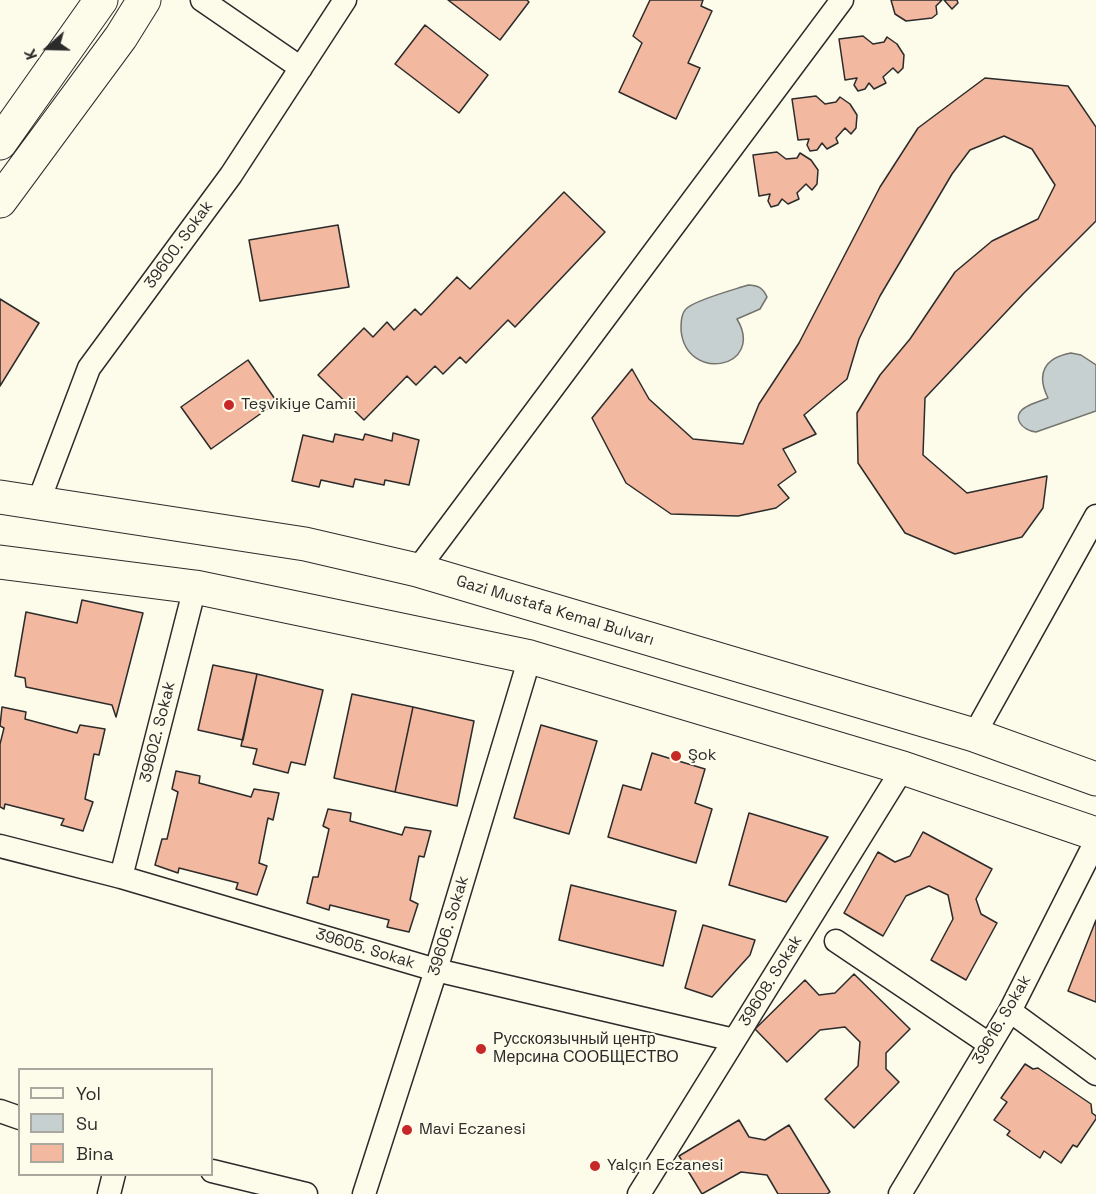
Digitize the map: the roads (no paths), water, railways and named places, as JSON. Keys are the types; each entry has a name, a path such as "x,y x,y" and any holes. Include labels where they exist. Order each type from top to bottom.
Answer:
{"main road":[{"path":"0,143 101,0"},
{"path":"0,201 121,37 144,0"},
{"name":"Gazi Mustafa Kemal Bulvarı","path":"0,497 304,544 417,570 974,735 1096,779"},
{"path":"0,562 195,587 530,657 903,768 1096,834"}],"street":[{"path":"202,0 301,68"},
{"name":"39600. Sokak","path":"38,503 89,368 231,175 345,0"},
{"path":"417,570 842,0"},
{"path":"974,735 1096,516"},
{"name":"39602. Sokak","path":"121,877 195,587"},
{"name":"39606. Sokak","path":"364,1194 436,970 530,657"},
{"name":"39608. Sokak","path":"639,1194 903,768"},
{"name":"39616. Sokak","path":"900,1194 1010,1011 1096,841"},
{"name":"39605. Sokak","path":"0,846 121,877 436,970 734,1040"},
{"path":"836,941 989,1044"},
{"path":"1010,1011 1096,1074"},
{"path":"0,1111 18,1117"},
{"path":"213,1171 306,1194"},
{"path":"109,1194 114,1176"}],"water":[{"path":"748,285 760,288 767,297 760,309 737,319 743,336 741,349 733,358 722,363 709,363 696,358 686,347 681,330 685,310 699,301"},
{"path":"1071,353 1081,355 1096,365 1096,411 1036,432 1026,429 1018,419 1021,411 1031,404 1048,398 1043,382 1045,368 1054,359"}],"place":[{"name":"Teşvikiye Camii","path":"229,405"},
{"name":"Şok","path":"676,756"},
{"name":"Русскоязычный центр Мерсина СООБЩЕСТВО","path":"481,1049"},
{"name":"Mavi Eczanesi","path":"407,1130"},
{"name":"Yalçın Eczanesi","path":"595,1166"}]}
